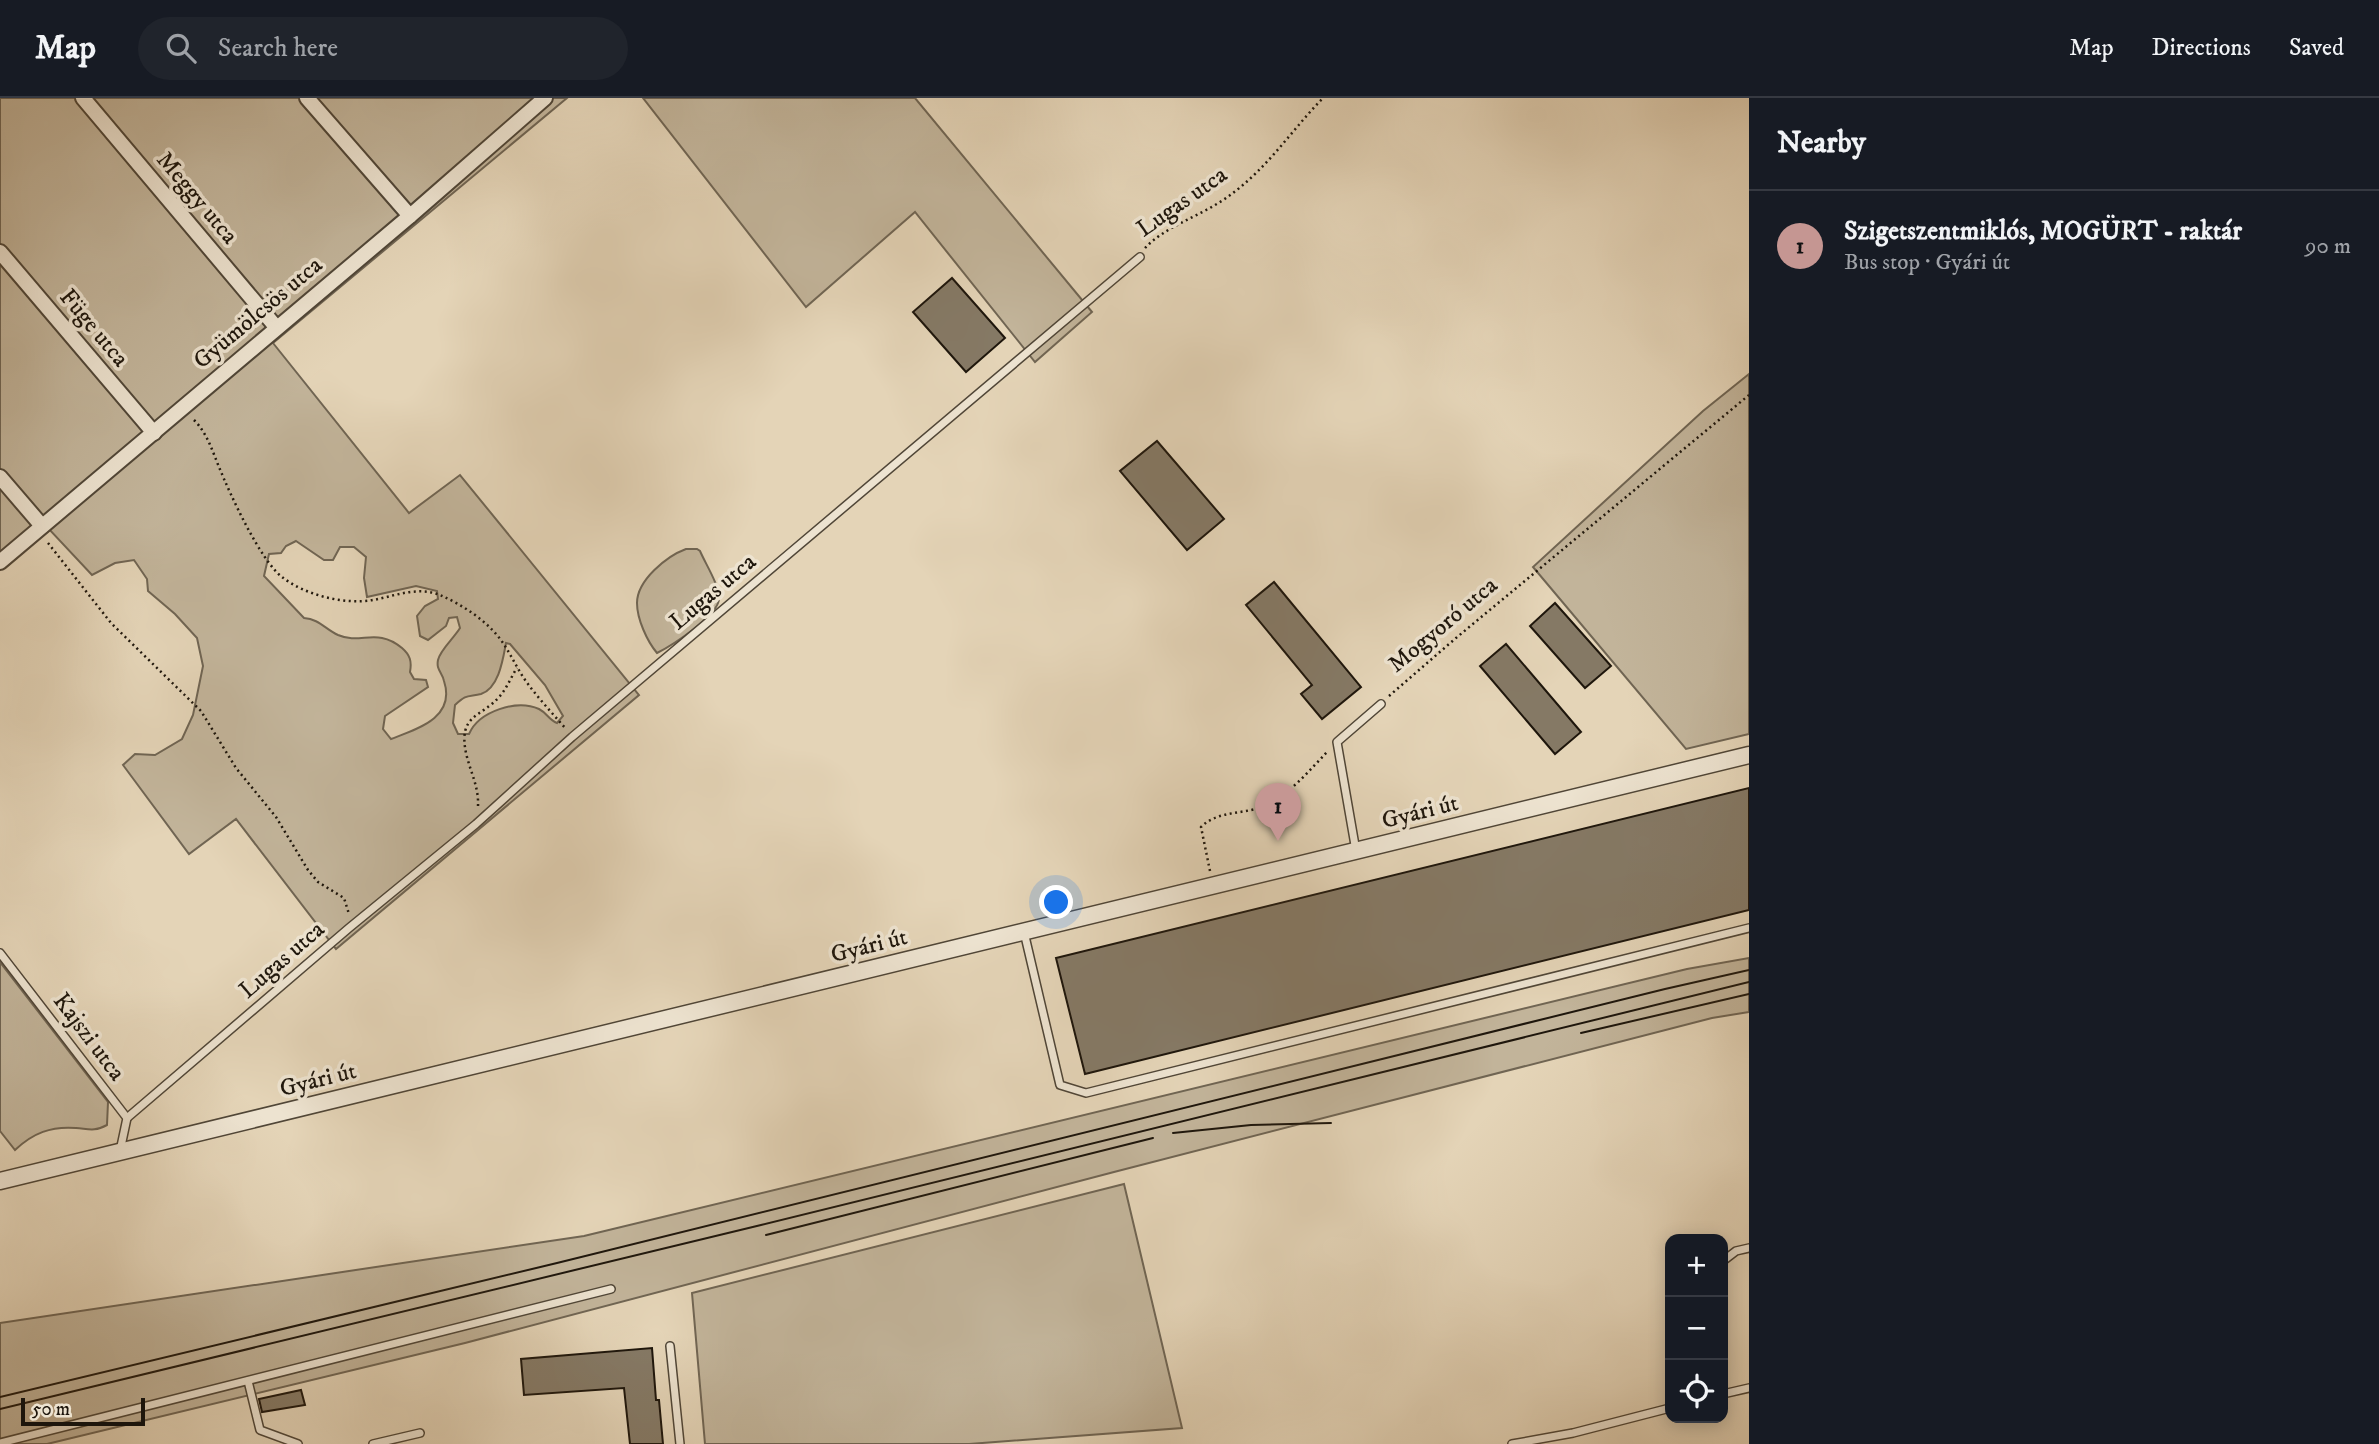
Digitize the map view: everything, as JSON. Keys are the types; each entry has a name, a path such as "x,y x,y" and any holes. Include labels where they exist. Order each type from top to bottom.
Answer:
{"street":[{"name":"Meggy utca","path":"83,98 276,327"},
{"path":"307,98 410,216"},
{"name":"Gyümölcsös utca","path":"0,562 410,216 545,98"},
{"name":"Füge utca","path":"0,252 154,433"},
{"path":"0,477 40,528"},
{"name":"Gyári út","path":"0,1181 1749,755"}],"lane":[{"name":"Lugas utca","path":"127,1118 475,824 572,737 1140,257"},
{"name":"Mogyoró utca","path":"1337,742 1381,704"},
{"path":"1337,742 1356,851"},
{"path":"1024,932 1060,1085 1086,1093 1749,928"},
{"name":"Kajszi utca","path":"0,953 127,1118 120,1152"},
{"path":"1728,1257 1736,1251 1749,1248"},
{"path":"0,1443 611,1290"},
{"path":"670,1346 680,1444"},
{"path":"248,1381 260,1430 298,1444"},
{"path":"1728,1393 1749,1388"},
{"path":"1511,1444 1573,1433 1665,1409"},
{"path":"373,1444 420,1433"}],"path":[{"name":"Lugas utca","path":"1140,257 1152,242 1220,202 1260,171 1323,98"},
{"name":"Mogyoró utca","path":"1381,704 1456,638 1749,395"},
{"path":"182,409 209,441 233,499 270,565 282,576 304,588 344,601 370,601 415,590 437,594 457,603 492,630 528,683 572,737"},
{"path":"40,528 111,623 201,710 223,751 276,817 307,870 318,882 344,898 349,908 349,928"},
{"path":"475,824 479,804 478,789 466,753 464,737 468,723 475,714 499,697 517,667"},
{"path":"1213,886 1201,827 1210,818 1264,806 1297,783 1337,742"}],"shaded area":[{"path":"0,98 567,98 273,343 409,513 460,475 639,695 336,949 236,819 189,854 123,765 135,754 155,755 182,739 193,715 203,666 197,638 148,591 147,579 134,560 115,563 92,575 49,529 0,570","holes":["296,541 324,560 333,560 340,547 354,547 366,557 364,578 367,597 416,586 437,591 438,599 425,606 417,616 420,636 428,640 446,626 449,618 457,617 460,628 438,660 446,694 444,704 432,720 391,739 383,729 385,716 428,687 426,680 414,679 407,653 385,639 346,638 314,620 304,618 264,576 269,554 281,553 286,546","506,643 510,644 545,685 563,716 557,723 539,709 510,706 481,719 469,734 458,734 453,723 455,705 465,697 481,694 492,686 499,672"]},
{"path":"643,98 915,98 1092,312 1035,362 915,212 806,307"},
{"path":"1749,374 1749,734 1686,749 1533,567 1703,411"},
{"path":"686,549 700,551 715,581 719,599 717,606 703,622 657,653 641,623 637,609 638,594 654,570"},
{"path":"1749,958 1749,1012 1712,1018 1114,1172 465,1343 47,1444 0,1444 0,1323 584,1236 1687,969"},
{"path":"0,962 108,1102 107,1125 95,1129 50,1130 29,1139 15,1150 0,1131"},
{"path":"1124,1184 1182,1428 969,1444 705,1444 692,1293"}],"building":[{"path":"952,278 1005,338 966,372 913,312"},
{"path":"1157,441 1224,519 1187,550 1120,471"},
{"path":"1274,582 1361,687 1322,719 1301,694 1312,685 1246,605"},
{"path":"1555,603 1611,666 1585,688 1530,626"},
{"path":"1506,644 1581,732 1555,754 1480,666"},
{"path":"1749,788 1749,910 1085,1074 1056,958"},
{"path":"652,1348 663,1444 630,1444 624,1388 524,1395 521,1359"},
{"path":"301,1390 305,1405 262,1412 259,1399"}],"tram line":[{"path":"0,1397 1749,970"},
{"path":"0,1409 1749,982"},
{"path":"1581,1033 1749,994"},
{"path":"1173,1133 1251,1125 1331,1123"},
{"path":"766,1235 1153,1138"}],"place":[{"name":"Szigetszentmiklós, MOGÜRT - raktár","path":"1278,841"}]}
